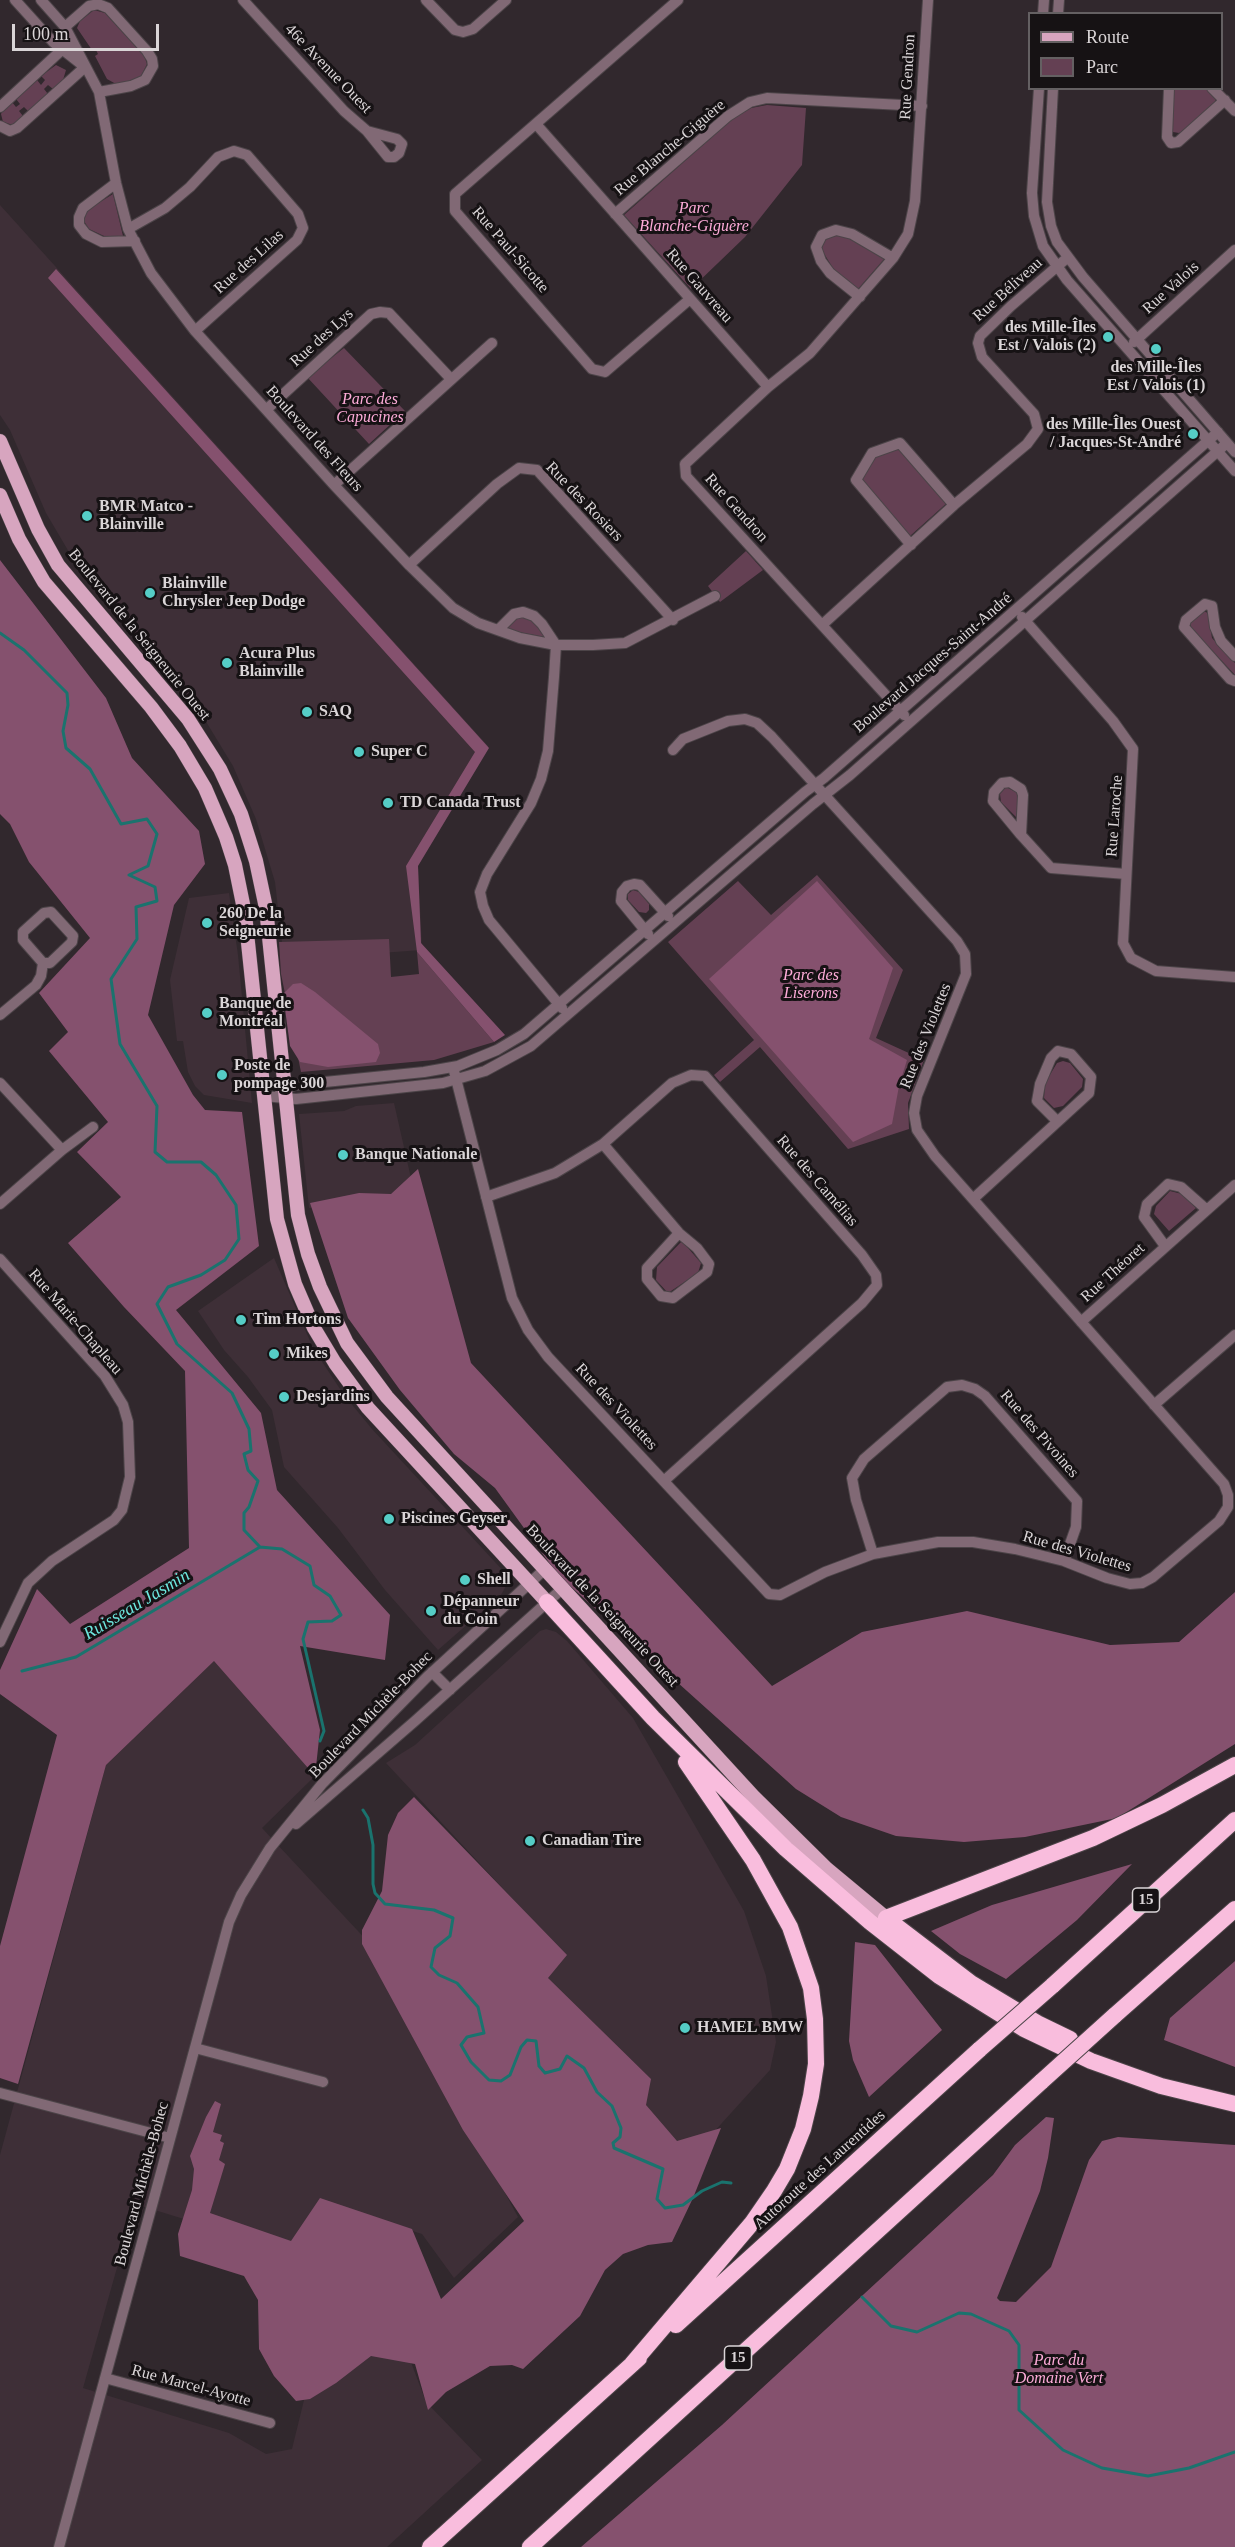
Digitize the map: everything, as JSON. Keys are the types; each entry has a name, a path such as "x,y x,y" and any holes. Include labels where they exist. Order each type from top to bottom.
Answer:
{"highway":[{"path":"547,1602 653,1718 806,1868 883,1933 950,1984 1031,2033 1091,2061 1148,2082 1235,2104"},
{"path":"632,2364 752,2223 778,2186 803,2129 816,2064 815,2019 811,1988 790,1927 764,1878 734,1830 653,1718"},
{"path":"886,1918 1093,1838 1162,1805 1235,1765"},
{"name":"Autoroute des Laurentides","path":"430,2547 1235,1820"},
{"name":"15","path":"530,2547 1042,2081 1235,1909"},
{"path":"886,1918 971,1983 1045,2027 1131,2065 1178,2080 1235,2093"}],"main road":[{"name":"Boulevard de la Seigneurie Ouest","path":"2,450 38,529 53,556 80,594 179,707 215,760 245,825 259,875 268,926 297,1206 308,1254 333,1316 362,1365 387,1397 785,1829 886,1918"},
{"path":"0,495 19,539 44,582 159,717 196,771 226,837 238,878 246,920 274,1202 283,1246 308,1314 344,1377 376,1418 547,1602"},
{"path":"112,663 129,648"},
{"path":"196,771 215,760"},
{"path":"344,1377 362,1365"}],"street":[{"name":"Boulevard des Fleurs","path":"15,0 63,50 85,68"},
{"name":"Boulevard des Fleurs","path":"41,0 65,27 99,92 116,183 128,229 152,273 195,331 267,408 334,485 453,608 478,623 519,638 556,645 625,643 674,620 714,596"},
{"name":"46e Avenue Ouest","path":"243,0 344,111 367,131"},
{"path":"426,0 455,30 463,32 473,29 506,0"},
{"name":"Rue Paul-Sicotte","path":"678,0 455,194 455,211 592,369 605,372 690,299"},
{"name":"Rue Gendron","path":"910,722 686,476 685,464 768,387 810,353 893,258 908,234 915,201 927,0"},
{"path":"63,50 65,27 89,6 101,4 150,55 153,66 145,80 127,88 99,92"},
{"path":"0,107 72,41"},
{"path":"0,126 6,130 18,128 85,68"},
{"path":"1039,90 1033,208 1040,239 1056,267 1235,471"},
{"path":"1053,90 1047,202 1054,234 1067,258 1235,452"},
{"path":"1169,90 1167,137 1171,143 1178,142 1225,100"},
{"path":"1214,90 1235,111"},
{"name":"Rue Blanche-Giguère","path":"615,214 728,116 750,102 766,98 922,106"},
{"name":"Rue Gauvreau","path":"536,124 768,387"},
{"name":"Rue des Lilas","path":"128,229 165,208 190,187 219,157 234,151 247,155 298,214 303,228 297,240 195,331"},
{"path":"116,183 83,208 79,217 79,225 86,234 102,242 135,241"},
{"path":"860,297 830,273 821,261 816,247 822,235 836,230 852,234 893,258"},
{"name":"Rue Valois","path":"1127,348 1232,257"},
{"name":"Rue Béliveau","path":"822,625 954,505 1026,444 1038,429 1034,414 982,357 978,343 980,336 1003,313 1067,258"},
{"name":"Rue des Lys","path":"267,408 371,314 380,312 389,313 451,380"},
{"path":"334,485 492,343"},
{"name":"Boulevard Jacques-Saint-André","path":"285,1093 295,1085 453,1067 481,1058 534,1027 901,711 1218,432"},
{"path":"911,545 856,480 872,453 900,443 954,505"},
{"name":"Boulevard Jacques-Saint-André","path":"285,1093 418,1087 456,1080 485,1071 516,1056 568,1015 910,722 1227,443"},
{"name":"Rue des Rosiers","path":"409,565 497,484 519,468 537,470 674,620"},
{"path":"1235,656 1221,641 1215,627 1212,606 1205,604 1186,620 1184,627 1230,679 1235,681"},
{"name":"Rue Laroche","path":"1015,610 1113,721 1133,749 1134,768 1126,874 1124,943 1131,958 1156,971 1235,977"},
{"path":"498,630 514,614 523,612 534,616 556,645 548,752 541,779 531,803 487,874 480,892 489,920 568,1015"},
{"name":"Rue des Violettes","path":"453,1067 512,1298 528,1330 548,1357 769,1594 780,1595 825,1572 873,1554 938,1542 973,1542 1015,1549 1064,1561 1107,1578 1130,1584 1142,1583 1153,1577 1219,1521 1228,1507 1228,1496 1224,1484 973,1199 922,1140 917,1131 914,1113 917,1096 967,969 965,954 954,936 772,737 751,721 734,720 689,736 678,743 673,750"},
{"path":"1021,835 1051,868 1126,874"},
{"path":"654,941 621,901 622,892 627,886 640,885 675,923"},
{"path":"0,1015 36,985 41,976 43,963 23,940 23,932 44,913 51,912 73,936 72,942 50,963 43,963"},
{"path":"973,1199 1089,1093 1091,1077 1071,1054 1058,1052 1051,1058 1040,1084 1036,1101 1057,1121"},
{"name":"Rue des Camélias","path":"486,1197 555,1173 603,1144 672,1083 691,1075 705,1076 862,1255 876,1275 877,1285 862,1303 664,1480"},
{"path":"0,1083 62,1150"},
{"path":"264,1095 285,1093"},
{"path":"0,1204 62,1150 93,1127"},
{"path":"603,1144 679,1233 697,1248 709,1264 707,1272 674,1298 661,1296 647,1279 647,1268 679,1233"},
{"name":"Rue Théoret","path":"1165,1245 1144,1217 1147,1204 1168,1184 1181,1187 1207,1210"},
{"name":"Rue Théoret","path":"1081,1322 1235,1185"},
{"name":"Rue Marie-Chapleau","path":"0,1259 105,1376 123,1405 128,1422 130,1477 122,1510 114,1520 52,1561 28,1583 0,1642"},
{"path":"1154,1405 1235,1335"},
{"name":"Rue des Pivoines","path":"873,1554 856,1500 852,1478 864,1459 947,1388 962,1385 975,1389 985,1396 1077,1501 1076,1527 1064,1561"},
{"name":"Boulevard Michèle-Bohec","path":"60,2547 233,1913 252,1875 277,1839 322,1784 432,1672 545,1569"},
{"name":"Boulevard Michèle-Bohec","path":"277,1839 333,1794 563,1588"},
{"path":"432,1672 450,1690"},
{"path":"195,2048 323,2082"},
{"path":"0,2093 170,2138"},
{"name":"Rue Marcel-Ayotte","path":"105,2378 270,2423"}],"shaded area":[{"path":"0,205 488,746 418,863 422,950 284,960 275,882 256,819 233,766 202,715 79,569 46,513 10,430 0,415"},
{"path":"229,893 238,955 252,1103 204,1095 195,1086 188,1072 183,1041 177,1041 170,980 189,898"},
{"path":"394,1103 415,1196 309,1208 299,1114 344,1111 356,1106"},
{"path":"274,1258 313,1348 344,1395 372,1429 507,1575 508,1582 501,1595 438,1650 385,1590 338,1528 284,1467 272,1410 248,1377 224,1350 198,1311"},
{"path":"546,1629 556,1632 567,1641 633,1718 744,1911 766,1976 776,2042 770,2070 712,2134 677,2145 544,1977 563,1953 386,1763 415,1745 540,1631"},
{"path":"214,1660 315,1776 262,1828 371,1945 518,2217 454,2278 422,2234 326,2204 285,2250 135,2204 83,2388 229,2433 266,2454 292,2449 306,2392 371,2350 409,2357 426,2402 482,2460 387,2547 0,2547 0,2155 106,1765"}],"green space":[{"path":"94,10 105,13 144,55 147,64 141,76 130,82 116,84 107,79 95,56 98,54 95,48 92,50 77,28 80,21"},
{"path":"56,65 66,70 63,80 53,89 48,85 44,89 48,94 28,111 24,107 19,111 23,116 13,125 3,122 1,114 3,110 12,102 16,107 20,104 16,99 37,80 41,85 45,80 41,76"},
{"path":"1174,90 1208,90 1216,99 1214,104 1186,130 1179,133 1173,132 1171,126"},
{"name":"Parc Blanche-Giguère","path":"767,105 806,108 802,165 745,237 691,289 624,215 732,119 751,108"},
{"path":"113,194 123,236 104,236 89,229 84,221 87,210"},
{"path":"836,234 852,238 885,258 858,289 834,270 820,247 825,238"},
{"path":"56,269 489,748 418,866 421,943 505,1035 494,1042 417,952 406,866 475,752 48,278"},
{"name":"Parc des Capucines","path":"344,348 405,411 369,444 307,377"},
{"path":"899,448 948,502 910,536 861,480 875,456"},
{"path":"746,551 763,570 720,602 708,586"},
{"path":"0,560 106,698 132,758 199,831 205,864 174,905 148,1015 193,1095 205,1110 242,1112 259,1246 176,1310 261,1413 277,1490 390,1615 385,1660 300,1646 320,1730 315,1776 214,1661 106,1765 18,2084 0,2078 0,1946 57,1735 0,1694 0,1670 37,1589 70,1624 189,1548 185,1371 124,1307 68,1243 121,1197 77,1152 108,1122 49,1051 68,1032 39,993 90,938 29,862 10,824 0,814"},
{"path":"1203,611 1208,613 1212,638 1235,663 1235,675 1191,628 1191,622"},
{"path":"516,616 531,618 549,638 503,629"},
{"path":"1006,787 1018,793 1017,818 1001,802 1000,794"},
{"name":"Parc des Liserons","path":"817,875 903,970 876,1038 924,1060 908,1103 909,1129 848,1149 760,1047 720,1082 714,1075 754,1040 668,942 738,881 771,915"},
{"name":"Parc des Liserons","path":"817,881 893,968 869,1039 907,1060 899,1086 892,1124 853,1142 709,979"},
{"path":"633,890 639,892 649,904 649,910 646,913 639,912 628,900 628,894"},
{"path":"389,939 391,977 419,974 417,952 494,1042 434,1060 301,1072 281,974 279,942"},
{"path":"301,983 378,1044 380,1053 376,1062 328,1067 300,1062 290,1046 283,994 293,984"},
{"path":"1063,1061 1070,1063 1083,1079 1082,1087 1063,1106 1054,1108 1044,1098 1045,1083 1057,1063"},
{"path":"418,1169 471,1363 772,1686 862,1632 967,1611 1110,1645 1179,1642 1235,1592 1235,1744 1117,1818 1025,1837 964,1842 896,1836 841,1817 796,1789 558,1575 495,1488 454,1454 400,1390 348,1318 310,1203 359,1193 391,1194"},
{"path":"1170,1191 1182,1194 1196,1208 1169,1231 1154,1214 1156,1206"},
{"path":"682,1241 701,1263 698,1273 668,1293 656,1280 657,1267"},
{"path":"414,1797 567,1955 548,1978 651,2079 646,2105 677,2141 721,2128 693,2198 672,2242 648,2245 623,2254 605,2270 580,2316 523,2369 512,2365 490,2366 446,2392 428,2410 415,2364 371,2356 336,2383 310,2399 296,2401 274,2376 259,2349 258,2300 244,2276 180,2256 178,2234 192,2190 194,2169 190,2156 215,2101 221,2104 213,2132 222,2135 220,2141 224,2143 219,2160 225,2164 210,2213 291,2241 320,2198 412,2229 441,2299 524,2221 463,2130 362,1944 362,1930 382,1891 388,1835 398,1813"},
{"path":"1132,1864 1077,1920 1006,1979 960,1954 931,1931 992,1905"},
{"path":"855,1942 875,1945 942,2030 869,2097 853,2060 849,2041"},
{"path":"1235,1961 1235,2067 1164,2040 1170,2018"},
{"name":"Parc du Domaine Vert","path":"1046,2117 1054,2118 1040,2191 997,2298 1000,2301 1016,2302 1051,2267 1089,2160 1102,2141 1118,2137 1235,2145 1235,2547 581,2547 722,2425 993,2175 1015,2145"}],"waterway":[{"path":"0,633 24,650 67,693 68,705 63,731 66,748 90,769 121,824 147,819 157,834 148,866 129,875 155,887 157,901 136,907 137,939 111,979 120,1044 157,1106 155,1152 167,1162 201,1162 216,1175 236,1205 239,1239 225,1260 201,1275 168,1287 157,1304 177,1344 232,1393 249,1429 251,1451 244,1454 248,1470 258,1481 249,1507 244,1513 244,1530 260,1547 282,1549 310,1566 314,1585 330,1596 341,1615 332,1621 308,1622 303,1639 324,1731 320,1741"},
{"name":"Ruisseau Jasmin","path":"22,1671 76,1657 260,1547"},
{"path":"363,1810 368,1818 373,1845 375,1893 385,1904 434,1910 453,1918 450,1936 435,1948 431,1967 439,1975 457,1983 478,2007 484,2033 467,2037 461,2045 471,2062 489,2080 501,2081 510,2075 521,2047 527,2040 536,2041 539,2066 545,2073 560,2069 567,2056 584,2068 597,2092 612,2106 621,2128 620,2137 613,2143 614,2148 663,2169 657,2199 665,2208 683,2205 702,2191 722,2182 731,2183"},
{"path":"862,2297 891,2326 917,2332 959,2313 971,2314 1009,2331 1019,2345 1019,2410 1063,2450 1102,2468 1148,2476 1189,2468 1235,2452"}],"place":[{"name":"des Mille-Îles Est / Valois (2)","path":"1108,337"},
{"name":"des Mille-Îles Est / Valois (1)","path":"1156,349"},
{"name":"des Mille-Îles Ouest / Jacques-St-André","path":"1193,434"},
{"name":"BMR Matco - Blainville","path":"87,516"},
{"name":"Blainville Chrysler Jeep Dodge","path":"150,593"},
{"name":"Acura Plus Blainville","path":"227,663"},
{"name":"SAQ","path":"307,712"},
{"name":"Super C","path":"359,752"},
{"name":"TD Canada Trust","path":"388,803"},
{"name":"260 De la Seigneurie","path":"207,923"},
{"name":"Banque de Montréal","path":"207,1013"},
{"name":"Poste de pompage 300","path":"222,1075"},
{"name":"Banque Nationale","path":"343,1155"},
{"name":"Tim Hortons","path":"241,1320"},
{"name":"Mikes","path":"274,1354"},
{"name":"Desjardins","path":"284,1397"},
{"name":"Piscines Geyser","path":"389,1519"},
{"name":"Shell","path":"465,1580"},
{"name":"Dépanneur du Coin","path":"431,1611"},
{"name":"Canadian Tire","path":"530,1841"},
{"name":"HAMEL BMW","path":"685,2028"}]}
